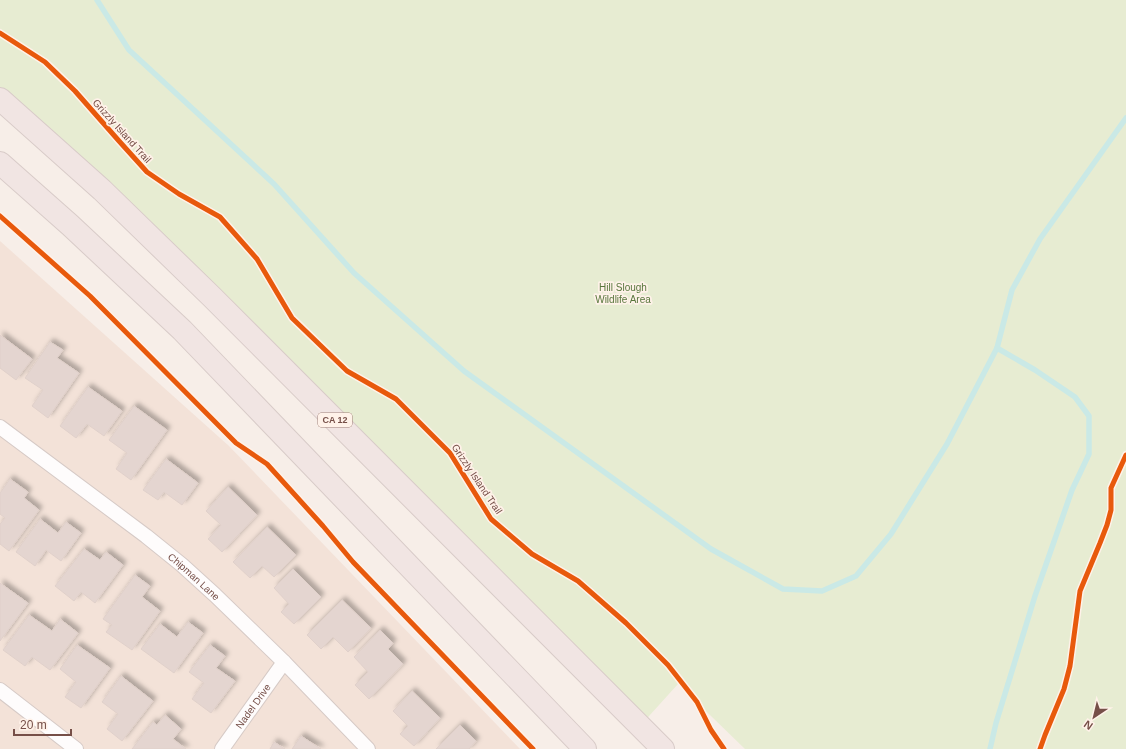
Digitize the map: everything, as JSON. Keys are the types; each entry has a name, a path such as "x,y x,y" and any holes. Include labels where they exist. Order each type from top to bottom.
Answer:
{"highway":[{"name":"CA 12","path":"0,99 102,190 212,297 663,749"},
{"path":"0,163 70,225 182,330 585,749"}],"street":[{"name":"Chipman Lane","path":"0,427 146,536 182,565 284,662 368,749"},
{"name":"Nadel Drive","path":"222,749 284,662"},
{"path":"0,690 76,749"}],"shaded area":[{"path":"0,241 229,446 520,749 0,749"}],"green space":[{"name":"Hill Slough Wildlife Area","path":"0,0 1126,0 1126,749 745,749 678,684 640,726 0,99"}],"building":[{"path":"0,335 32,359 16,380 0,368"},
{"path":"50,342 63,350 57,358 79,373 48,418 32,406 43,390 25,378"},
{"path":"88,387 122,411 104,436 87,424 76,438 60,426"},
{"path":"134,406 167,430 131,480 116,469 127,453 109,440"},
{"path":"166,459 198,483 182,505 164,492 158,500 143,490"},
{"path":"10,479 28,492 24,498 39,510 9,551 0,544 0,524 5,518 0,514 0,493"},
{"path":"228,487 257,515 222,552 208,539 221,525 206,511"},
{"path":"40,519 58,533 66,522 81,533 61,561 46,550 35,566 16,552"},
{"path":"267,527 296,555 274,577 262,566 250,578 233,562"},
{"path":"84,549 100,560 106,552 123,565 95,603 81,592 74,601 55,586"},
{"path":"293,569 321,597 294,624 281,612 289,604 274,588"},
{"path":"135,575 150,586 142,597 160,611 132,650 106,632 112,625 103,619"},
{"path":"0,583 28,603 0,641"},
{"path":"342,600 371,628 348,652 333,637 321,649 307,635"},
{"path":"29,615 52,631 60,619 78,633 50,670 32,657 25,666 3,650"},
{"path":"188,622 203,633 174,673 141,649 160,624 177,637"},
{"path":"380,630 393,643 388,649 403,664 369,699 355,685 368,672 354,657"},
{"path":"77,645 110,668 81,708 65,697 76,682 60,669"},
{"path":"210,645 225,656 216,668 235,681 211,713 192,699 204,683 189,672"},
{"path":"121,676 153,701 122,741 107,729 118,714 102,702"},
{"path":"412,691 440,718 414,746 400,734 408,726 393,711"},
{"path":"165,715 181,729 173,739 186,749 132,749 153,722 157,725"},
{"path":"460,725 476,741 469,749 436,749"},
{"path":"301,736 321,749 292,749"},
{"path":"274,742 285,749 270,749"}],"waterway":[{"path":"97,0 129,50 274,184 354,273 464,371 711,549 783,589 822,591 856,576 891,534 947,444 997,348 1012,290 1040,239 1126,118"},
{"path":"990,749 996,723 1035,596 1072,490 1089,454 1089,416 1075,397 1035,370 997,348"}],"cycle path":[{"name":"Grizzly Island Trail","path":"0,33 45,62 75,91 147,172 179,194 220,217 257,259 292,318 347,371 396,399 450,453 491,519 532,554 578,581 626,623 668,665 697,702 711,730 724,749"},
{"path":"0,216 90,296 236,443 267,464 353,562 533,749"},
{"path":"1040,749 1064,689 1070,666 1080,591 1107,525 1111,510 1111,488 1126,455"}]}
